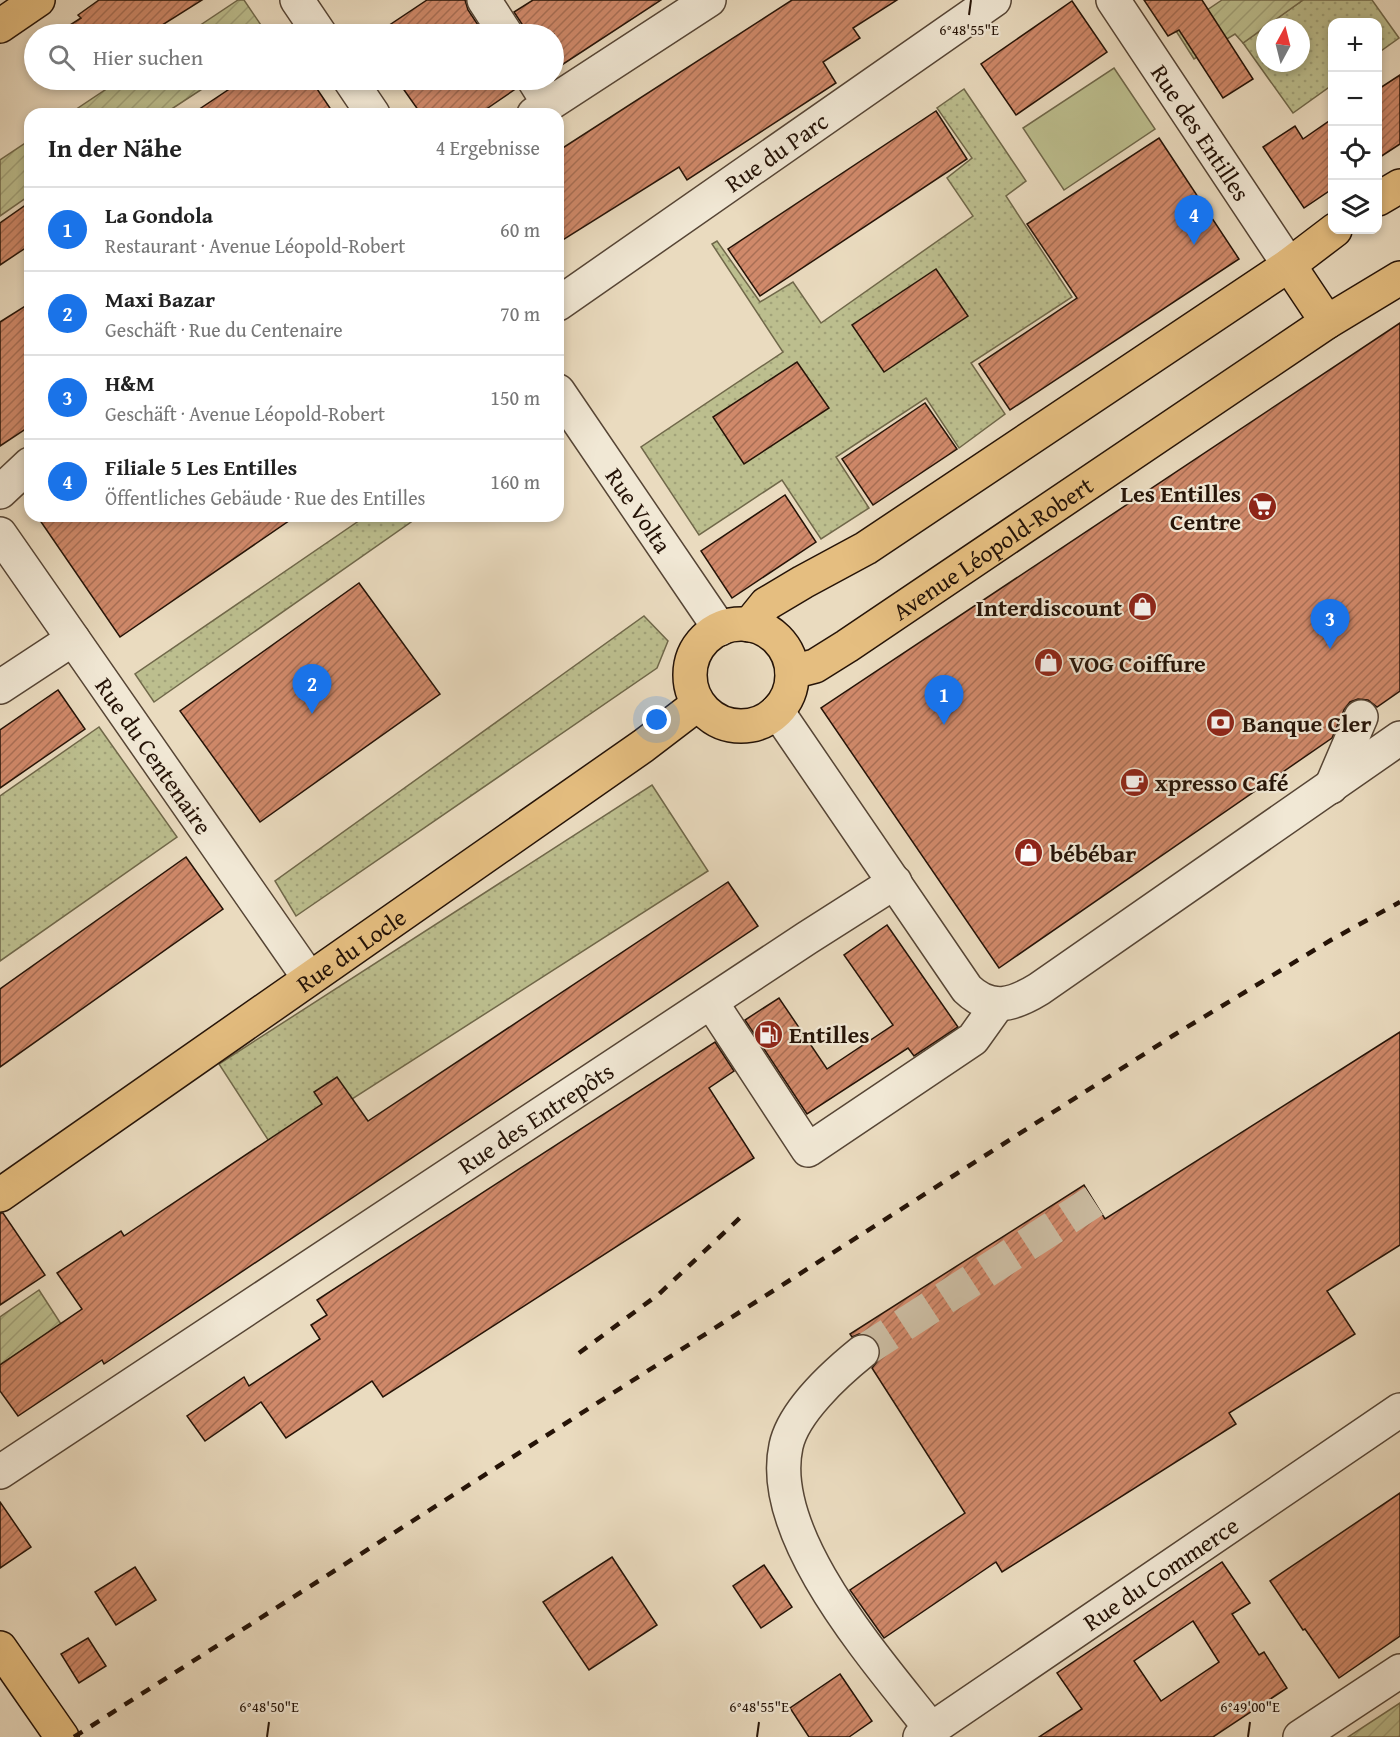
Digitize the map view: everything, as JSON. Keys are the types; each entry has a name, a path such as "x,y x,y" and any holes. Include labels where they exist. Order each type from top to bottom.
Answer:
{"main road":[{"path":"0,26 38,0"},
{"path":"1382,196 1400,186"},
{"path":"734,627 762,629 774,636 783,646 789,658 792,672 789,693 777,711 755,724 742,726 729,725 707,714 692,693 690,680 693,655 709,635 734,627 766,604 866,548 1289,265 1330,234"},
{"path":"1289,265 1327,322"},
{"name":"Avenue Léopold-Robert","path":"792,672 815,666 847,646 1327,322 1400,278"},
{"name":"Rue du Locle","path":"0,1195 643,746 698,704"},
{"path":"0,1648 62,1737"}],"street":[{"path":"297,0 313,24"},
{"path":"484,0 500,24"},
{"path":"564,84 709,0"},
{"name":"Rue du Parc","path":"564,300 994,0"},
{"name":"Rue des Entilles","path":"1113,0 1289,265"},
{"path":"357,90 369,108"},
{"path":"539,99 554,90"},
{"name":"Rue Volta","path":"564,399 734,627"},
{"path":"0,492 24,470"},
{"name":"Rue du Centenaire","path":"0,534 309,978"},
{"path":"0,687 73,639"},
{"path":"777,711 967,989 977,999 998,1004 1021,1000 1039,989 1400,738"},
{"path":"1331,787 1361,717"},
{"name":"Rue des Entrepôts","path":"0,1472 895,882"},
{"path":"711,1002 807,1150 973,1039 998,1004"},
{"path":"861,1352 838,1371 795,1424 786,1445 783,1466 784,1493 808,1555 833,1601 926,1733"},
{"name":"Rue du Commerce","path":"926,1733 1400,1410"},
{"path":"1300,1737 1400,1671"}],"green space":[{"path":"238,0 244,0 260,24 202,24"},
{"path":"1222,0 1303,0 1278,18 1256,18 1256,34 1243,43 1235,34 1194,59 1176,31"},
{"path":"1303,0 1372,0 1399,38 1382,50 1382,18 1328,18 1328,88 1293,113 1264,72 1310,72 1310,18 1278,18"},
{"path":"1256,34 1256,61 1243,43"},
{"path":"1114,68 1155,129 1064,190 1023,128"},
{"path":"964,89 1026,181 1006,196 1072,297 971,363 1005,414 959,448 926,398 836,457 869,508 821,539 782,480 699,535 641,447 783,352 712,244 717,241 760,302 793,282 821,323 973,216 947,178 972,158 937,108"},
{"path":"105,90 201,90 173,108 78,108"},
{"path":"24,144 24,199 0,216 0,160"},
{"path":"357,522 411,522 154,702 135,674"},
{"path":"644,616 668,641 657,668 296,916 275,881"},
{"path":"99,727 177,837 0,961 0,796"},
{"path":"652,785 708,871 274,1149 219,1064"},
{"path":"39,1290 61,1324 0,1365 0,1317"},
{"path":"1400,1703 1400,1737 1348,1737"}],"building":[{"path":"99,0 202,0 164,24 72,24 81,18 78,15"},
{"path":"427,0 465,0 468,10 477,24 391,24"},
{"path":"533,0 661,0 564,63 564,24 522,24 514,12"},
{"path":"792,0 897,0 853,28 860,38 823,62 836,83 687,180 679,167 564,239 564,147"},
{"path":"1144,0 1202,0 1253,79 1223,98 1179,30 1168,36"},
{"path":"1072,1 1107,52 1016,115 981,64"},
{"path":"1400,75 1400,144 1382,156 1382,126 1382,87"},
{"path":"228,90 318,90 330,108 201,108"},
{"path":"404,90 514,90 488,108 417,108"},
{"path":"936,111 967,159 760,296 728,249"},
{"path":"1328,122 1328,192 1304,208 1263,147 1295,126 1303,139"},
{"path":"1159,138 1239,259 1010,410 979,364 1077,298 1027,224"},
{"path":"24,206 24,249 0,265 0,223"},
{"path":"936,269 968,316 884,372 852,325"},
{"path":"24,307 24,430 0,446 0,322"},
{"name":"Les Entilles Centre","path":"1400,323 1400,691 1377,707 1368,700 1358,699 1350,702 1332,738 999,968 821,708"},
{"path":"797,362 829,408 744,464 713,417"},
{"path":"925,403 957,449 873,505 842,459"},
{"path":"785,495 816,542 732,598 701,551"},
{"path":"41,522 287,522 120,637"},
{"path":"359,583 440,694 260,822 180,711"},
{"path":"58,690 85,729 0,788 0,730"},
{"path":"186,857 223,909 0,1067 0,989"},
{"path":"728,882 758,926 104,1364 102,1360 18,1416 0,1391 0,1365 82,1309 57,1273 121,1231 124,1236 322,1104 314,1092 337,1077 368,1121"},
{"path":"887,925 958,1027 914,1056 908,1048 807,1114 745,1020 779,998 827,1069 893,1025 844,955"},
{"path":"1400,1032 1400,1245 1327,1291 1355,1334 1229,1413 1236,1424 1002,1572 996,1562 884,1638 850,1590 965,1513 872,1368 880,1358 877,1341 868,1334 852,1337 850,1334 1084,1185 1105,1219"},
{"path":"715,1042 734,1071 709,1088 754,1158 383,1397 372,1381 286,1438 261,1402 205,1441 187,1416 244,1377 249,1386 320,1339 311,1325 327,1315 317,1300"},
{"path":"0,1213 3,1213 45,1275 0,1305"},
{"path":"1400,1493 1400,1636 1339,1678 1270,1581"},
{"path":"0,1502 31,1547 0,1568"},
{"path":"612,1557 657,1625 589,1670 543,1602"},
{"path":"1222,1562 1250,1603 1232,1614 1259,1655 1264,1652 1287,1688 1213,1737 1039,1737 1082,1709 1057,1673","holes":["1193,1621 1219,1662 1161,1701 1134,1661"]},
{"path":"764,1565 792,1607 761,1628 733,1586"},
{"path":"135,1567 156,1600 116,1625 95,1592"},
{"path":"88,1638 106,1666 79,1683 61,1654"},
{"path":"840,1674 872,1721 849,1737 809,1737 790,1708"}],"tunnel":[{"path":"862,1352 1094,1201"}],"railway":[{"path":"74,1737 1174,1035 1331,940 1400,902"},
{"path":"579,1353 659,1294 745,1213"}],"place":[{"name":"Filiale 5 Les Entilles","path":"1194,245"},
{"name":"Les Entilles Centre","path":"1262,507"},
{"name":"Interdiscount","path":"1143,607"},
{"name":"H&M","path":"1330,649"},
{"name":"VOG Coiffure","path":"1048,663"},
{"name":"Maxi Bazar","path":"312,714"},
{"name":"Banque Cler","path":"1221,723"},
{"name":"La Gondola","path":"944,725"},
{"name":"xpresso Café","path":"1134,782"},
{"name":"bébébar","path":"1029,853"},
{"name":"Entilles","path":"768,1034"}]}
